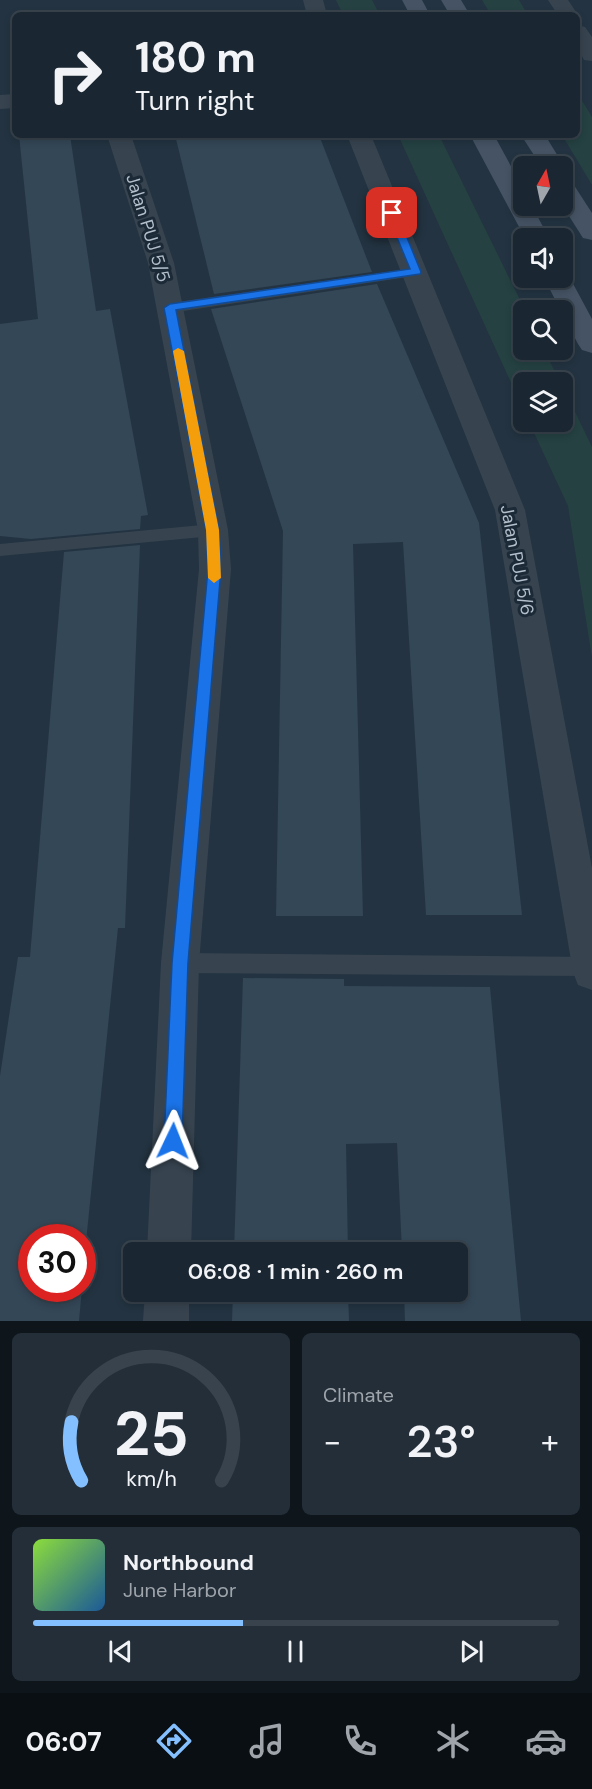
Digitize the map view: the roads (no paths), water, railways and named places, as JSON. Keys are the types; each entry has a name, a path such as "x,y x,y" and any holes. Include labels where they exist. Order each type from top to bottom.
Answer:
{"main road":[{"path":"484,138 532,228"},
{"path":"535,138 546,156"},
{"path":"573,202 592,233"},
{"path":"562,288 592,344"}],"street":[{"path":"580,34 592,55"},
{"name":"Jalan PUJ 5/5","path":"120,138 161,263 213,530 215,569 180,963 169,1242"},
{"name":"Jalan PUJ 5/6","path":"360,138 510,510 592,972"},
{"path":"166,1321 167,1302"}],"lane":[{"path":"170,308 416,272"},
{"path":"0,550 213,530"},
{"path":"180,963 591,967"}]}
